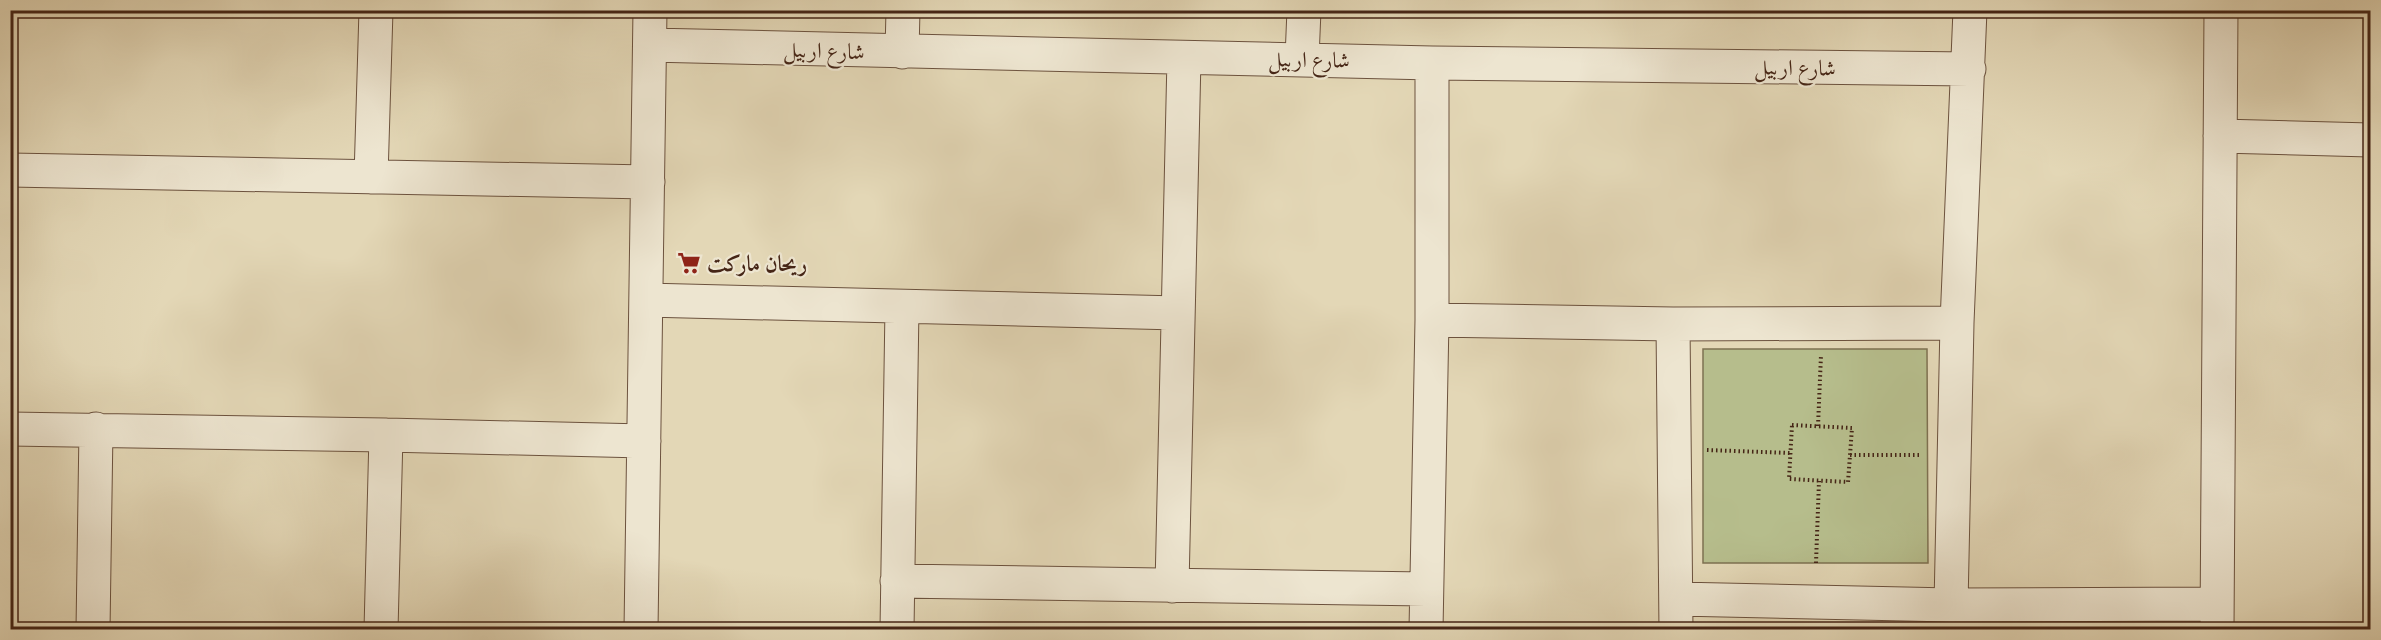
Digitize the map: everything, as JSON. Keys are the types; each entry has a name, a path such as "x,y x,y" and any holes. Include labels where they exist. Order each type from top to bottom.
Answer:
{"street":[{"path":"371,177 376,10"},
{"path":"641,630 650,10"},
{"path":"902,52 903,10"},
{"path":"1302,58 1304,10"},
{"path":"1951,605 1957,323 1970,10"},
{"path":"1672,324 1677,614 1951,605 2217,617 2221,10"},
{"name":"شارع اربيل","path":"650,45 1184,58 1302,58 1432,63 1969,69"},
{"path":"1172,586 1184,58"},
{"path":"1426,630 1432,320 1432,63"},
{"path":"2220,136 2370,140"},
{"path":"10,170 648,182"},
{"path":"646,300 1178,313"},
{"path":"897,630 902,306"},
{"path":"1432,320 1672,324 1957,323"},
{"path":"10,429 644,441"},
{"path":"93,630 96,429"},
{"path":"381,630 386,435"},
{"path":"897,581 1426,590"}],"path":[{"path":"1818,426 1821,349"},
{"path":"1792,425 1818,426 1852,428 1848,482 1789,479 1792,425"},
{"path":"1703,450 1790,453"},
{"path":"1850,455 1954,455"},
{"path":"1816,563 1819,481"}],"green space":[{"path":"1703,349 1927,349 1928,563 1703,563"}],"place":[{"name":"ريحان ماركت","path":"689,263"}]}
